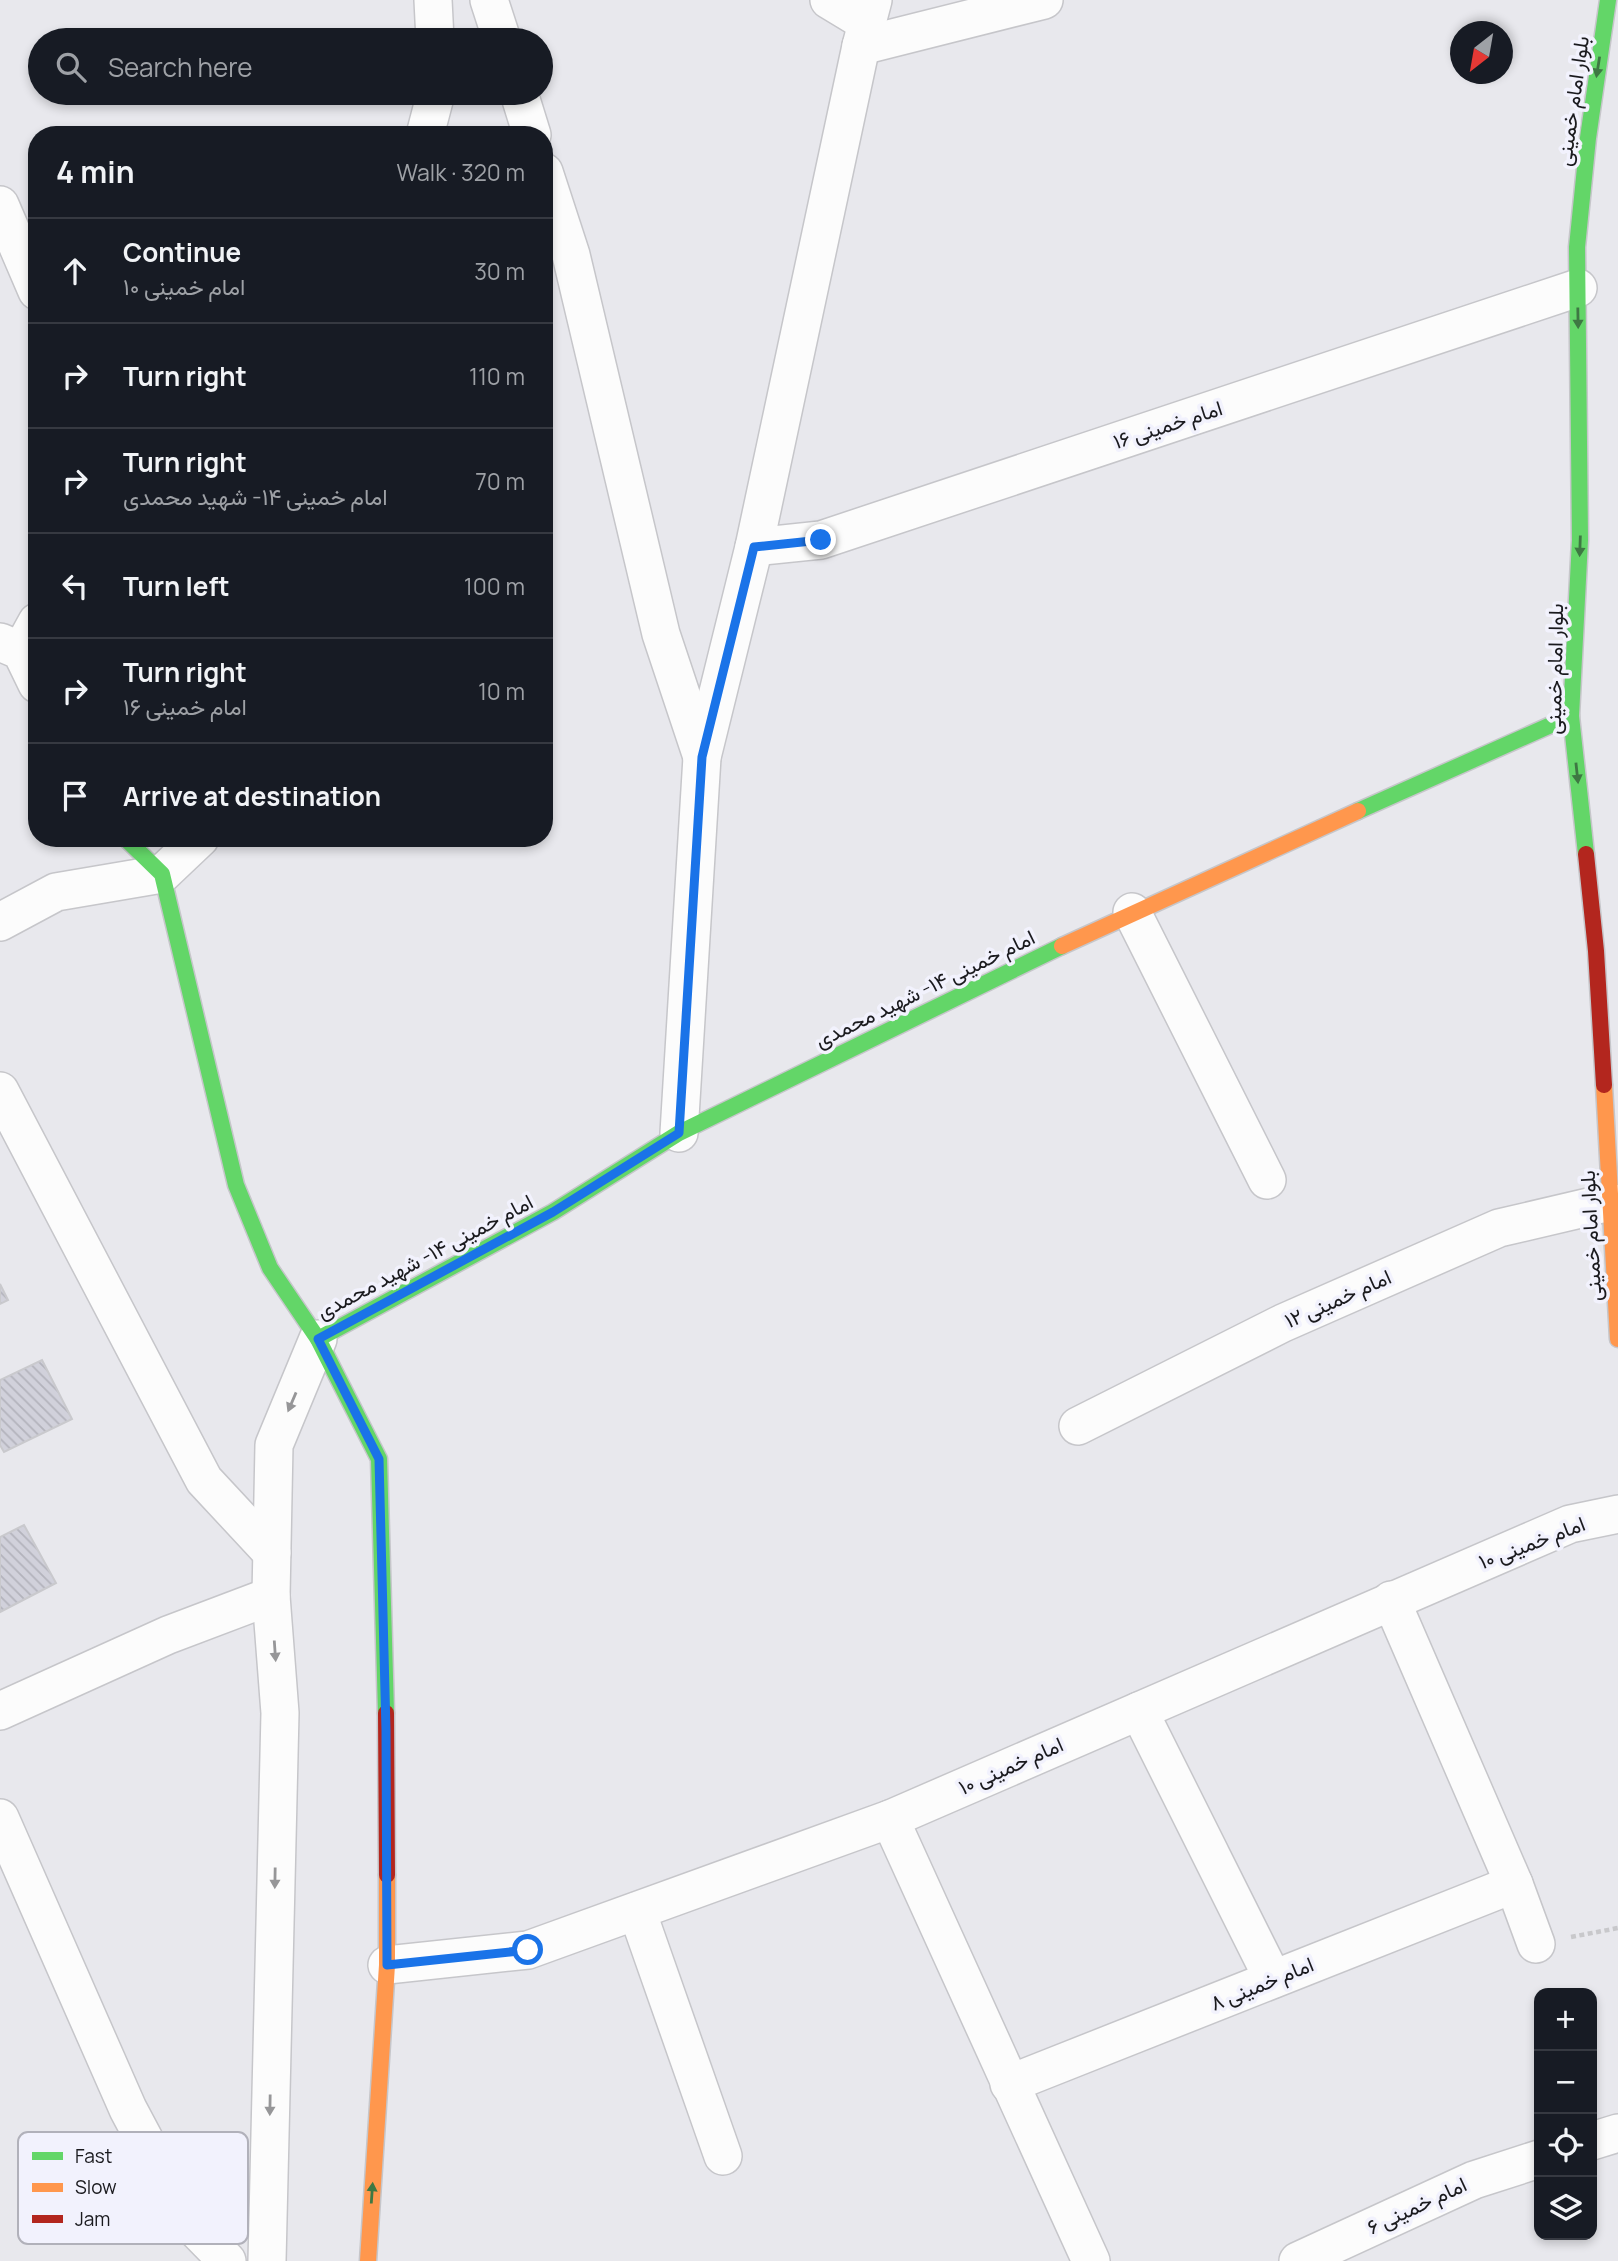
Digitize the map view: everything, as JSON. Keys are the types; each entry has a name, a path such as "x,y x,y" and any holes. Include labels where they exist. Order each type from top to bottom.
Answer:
{"street":[{"path":"433,0 434,28"},
{"path":"489,0 498,28"},
{"path":"829,0 867,23 1044,0"},
{"name":"بلوار امام خمینی","path":"1608,0 1588,138 1577,247 1580,540 1571,716 1596,951 1618,1339"},
{"path":"679,1133 702,757 754,547 867,23"},
{"path":"427,126 433,105"},
{"path":"523,105 530,126"},
{"path":"553,200 571,255 661,634 702,757"},
{"path":"0,205 28,271"},
{"name":"امام خمینی ۱۶","path":"754,547 821,540 1578,288"},
{"path":"19,638 28,661"},
{"name":"امام خمینی ۱۴- شهید محمدی","path":"318,1339 553,1212 679,1133 1132,912 1571,716"},
{"path":"134,847 162,874 236,1185 270,1268 318,1339 379,1459 386,1730 387,1965 368,2261"},
{"path":"0,922 57,892 162,874 191,847"},
{"path":"1132,912 1267,1180"},
{"path":"0,1091 204,1480 272,1553"},
{"name":"امام خمینی ۱۲","path":"1078,1426 1283,1323 1499,1228 1611,1202"},
{"path":"267,2261 280,1713 271,1596 274,1446 318,1339"},
{"name":"امام خمینی ۱۰","path":"387,1965 528,1950 891,1819 1570,1524 1618,1514"},
{"path":"0,1711 168,1635 271,1596"},
{"path":"1391,1600 1514,1884 1536,1944"},
{"path":"1139,1711 1273,1979"},
{"path":"0,1818 140,2132"},
{"path":"891,1819 1091,2261"},
{"name":"امام خمینی ۸","path":"1009,2084 1514,1884"},
{"path":"637,1911 723,2156"},
{"path":"1597,2139 1618,2133"},
{"name":"امام خمینی ۶","path":"1298,2261 1474,2180 1534,2160"},
{"path":"210,2244 227,2261"}],"path":[{"path":"1536,1944 1618,1928"}],"building":[{"path":"0,1284 8,1300 0,1304"},
{"path":"42,1360 72,1419 4,1452 0,1445 0,1380"},
{"path":"24,1525 56,1583 0,1612 0,1537"}],"traffic: fast":[{"path":"1586,854 1571,716 1580,540 1577,247 1588,138 1608,0"},
{"path":"1358,811 1571,716"},
{"path":"134,847 162,874 236,1185 270,1268 318,1339 379,1459 386,1713"},
{"path":"318,1339 553,1212 679,1133 1062,946"}],"traffic: slow":[{"path":"1062,946 1358,811"},
{"path":"1604,1085 1618,1339"},
{"path":"368,2261 387,1965 387,1875"}],"traffic: jam":[{"path":"1586,854 1596,951 1604,1085"},
{"path":"386,1713 387,1875"}],"route":[{"path":"528,1950 387,1965 386,1730 379,1459 318,1339 553,1212 679,1133 702,757 754,547 821,540"}]}
